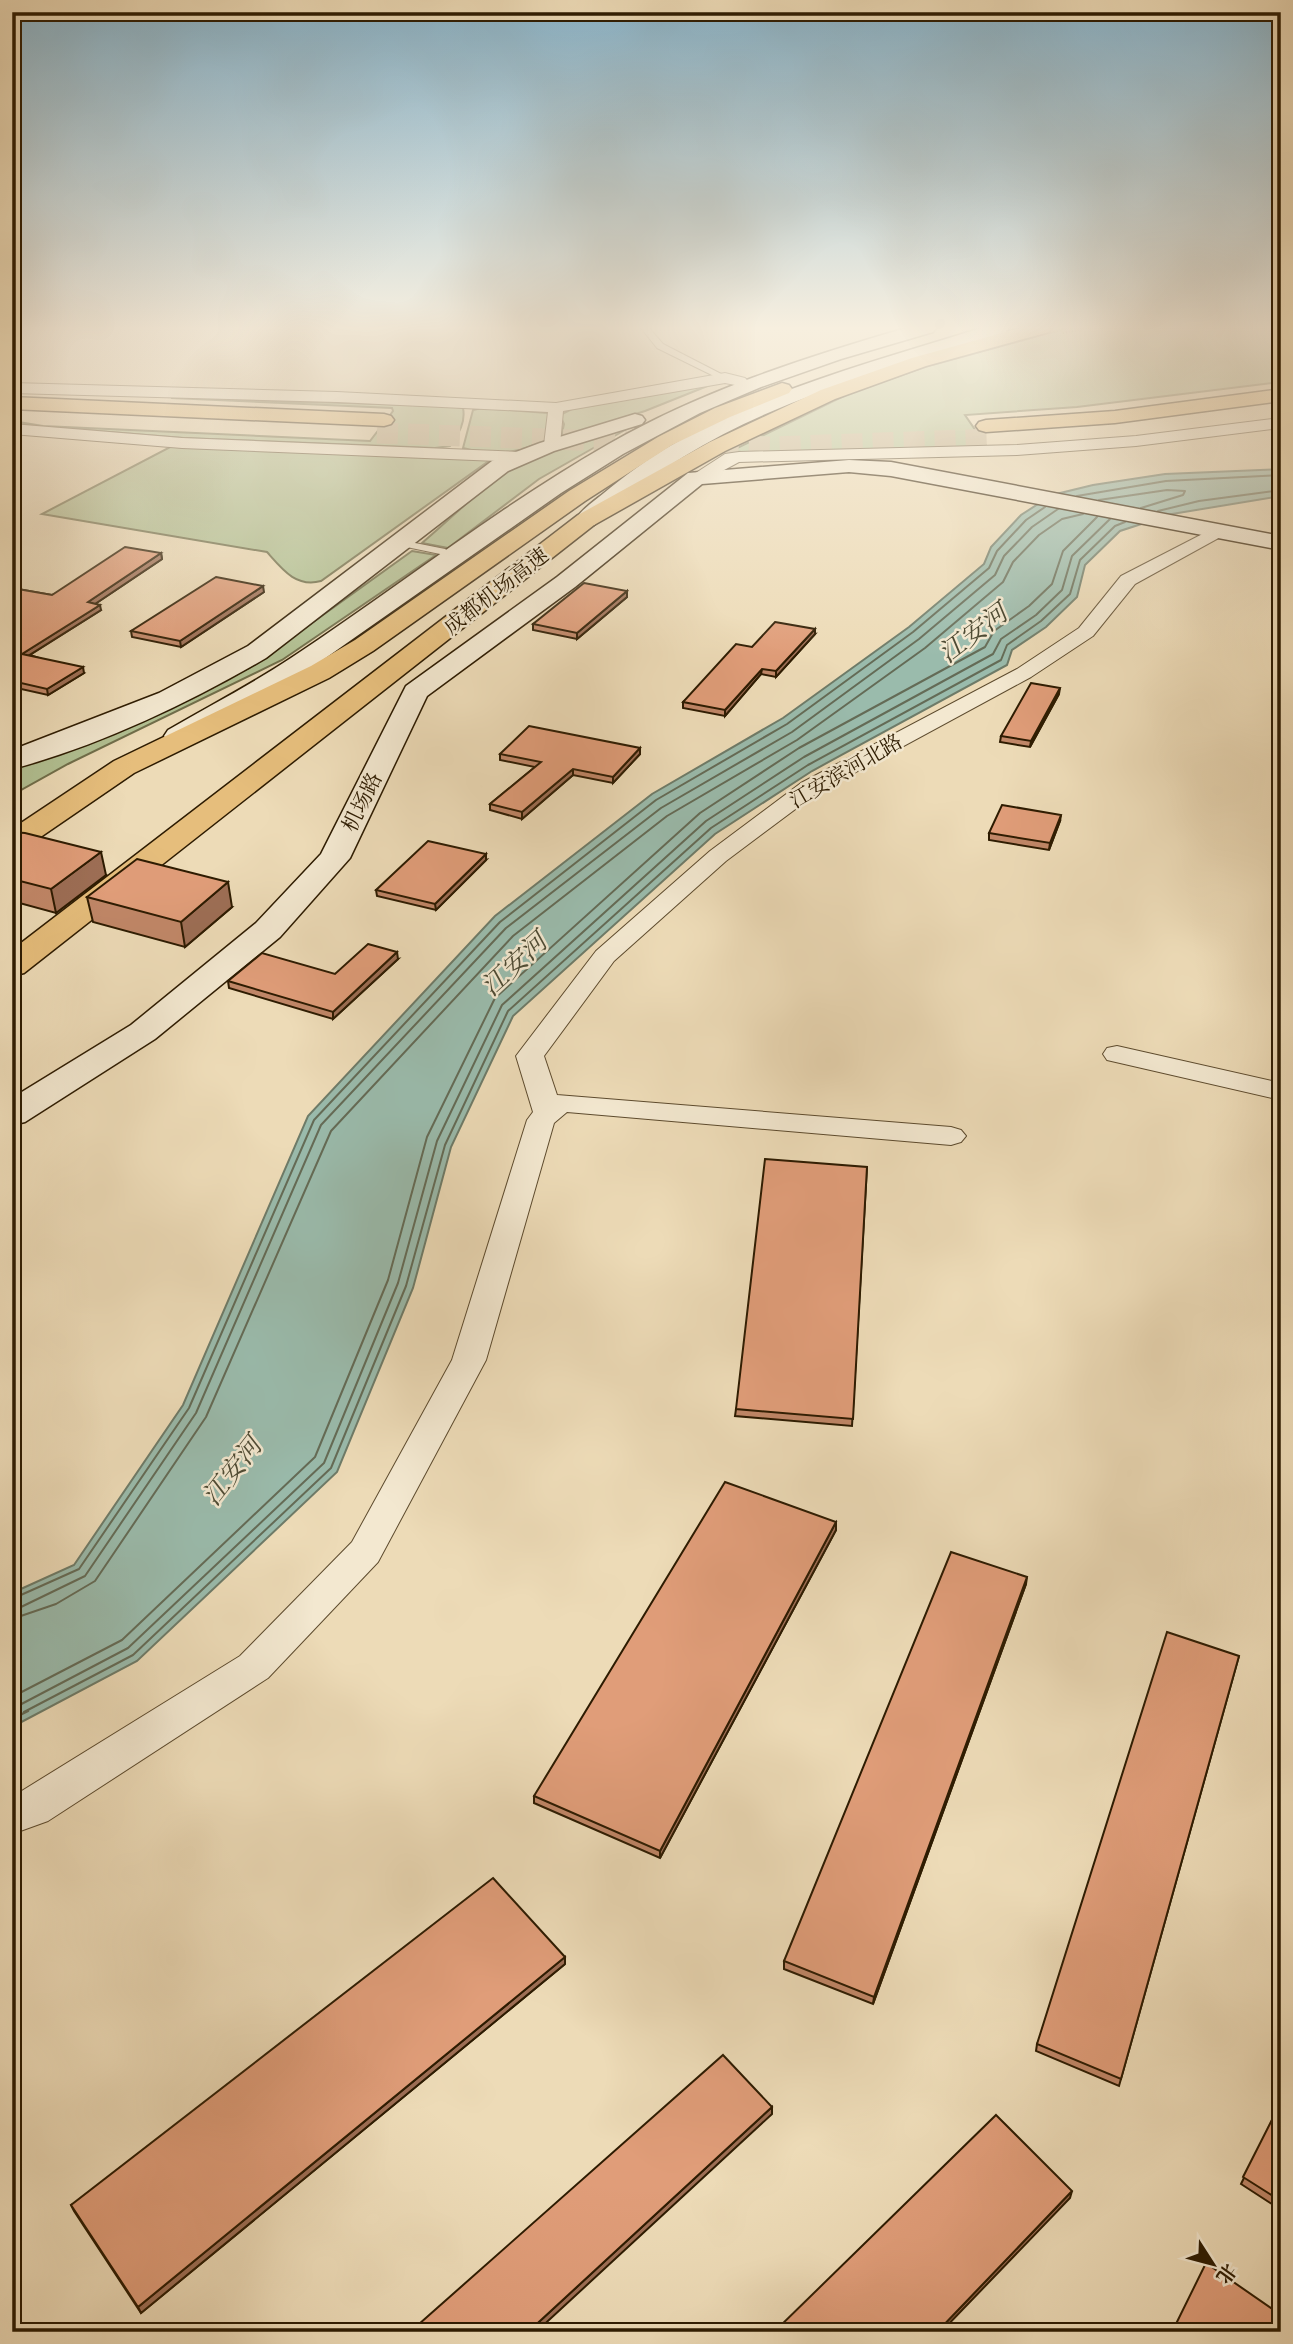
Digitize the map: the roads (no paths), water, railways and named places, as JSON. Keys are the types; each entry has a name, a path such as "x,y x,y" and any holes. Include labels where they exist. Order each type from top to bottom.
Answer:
{"main road":[{"path":"12,760 166,701 224,673 257,652 500,466 576,437"},
{"path":"124,767 298,664 553,488 632,437"},
{"path":"615,449 638,437"},
{"name":"成都机场高速","path":"12,843 124,767 320,672 351,654 400,623 558,509 674,437"},
{"path":"586,520 617,492 668,458 708,437"},
{"name":"成都机场高速","path":"12,966 586,520 685,464 739,437"},
{"path":"696,478 849,466 891,469 1281,543"},
{"name":"机场路","path":"12,1114 143,1032 268,930 335,858 416,692 559,580 696,478"}],"street":[{"path":"114,437 182,443 454,446 522,457"},
{"path":"552,445 553,437"},
{"name":"机场路","path":"696,478 731,458 740,457 1017,450 1165,437"},
{"name":"江安滨河北路","path":"548,1113 530,1056 605,956 718,856 809,788 1024,673 1086,632 1128,580 1218,531"},
{"path":"1117,1054 1281,1092"},
{"path":"12,1816 33,1808 254,1667 365,1552 469,1360 541,1120 560,1103 951,1136"}],"lane":[{"path":"400,543 445,552"}],"water":[{"name":"江安河","path":"1281,469 1281,496 1172,514 1120,531 1085,565 1077,597 1046,627 1012,650 1007,665 812,771 715,834 513,1016 451,1147 413,1288 337,1472 137,1661 12,1727 12,1593 74,1565 183,1405 308,1116 495,916 652,794 783,718 909,627 984,564 991,547 1021,515 1052,495 1093,485 1165,474"}],"tunnel":[{"path":"500,437 770,447 991,439"}]}
